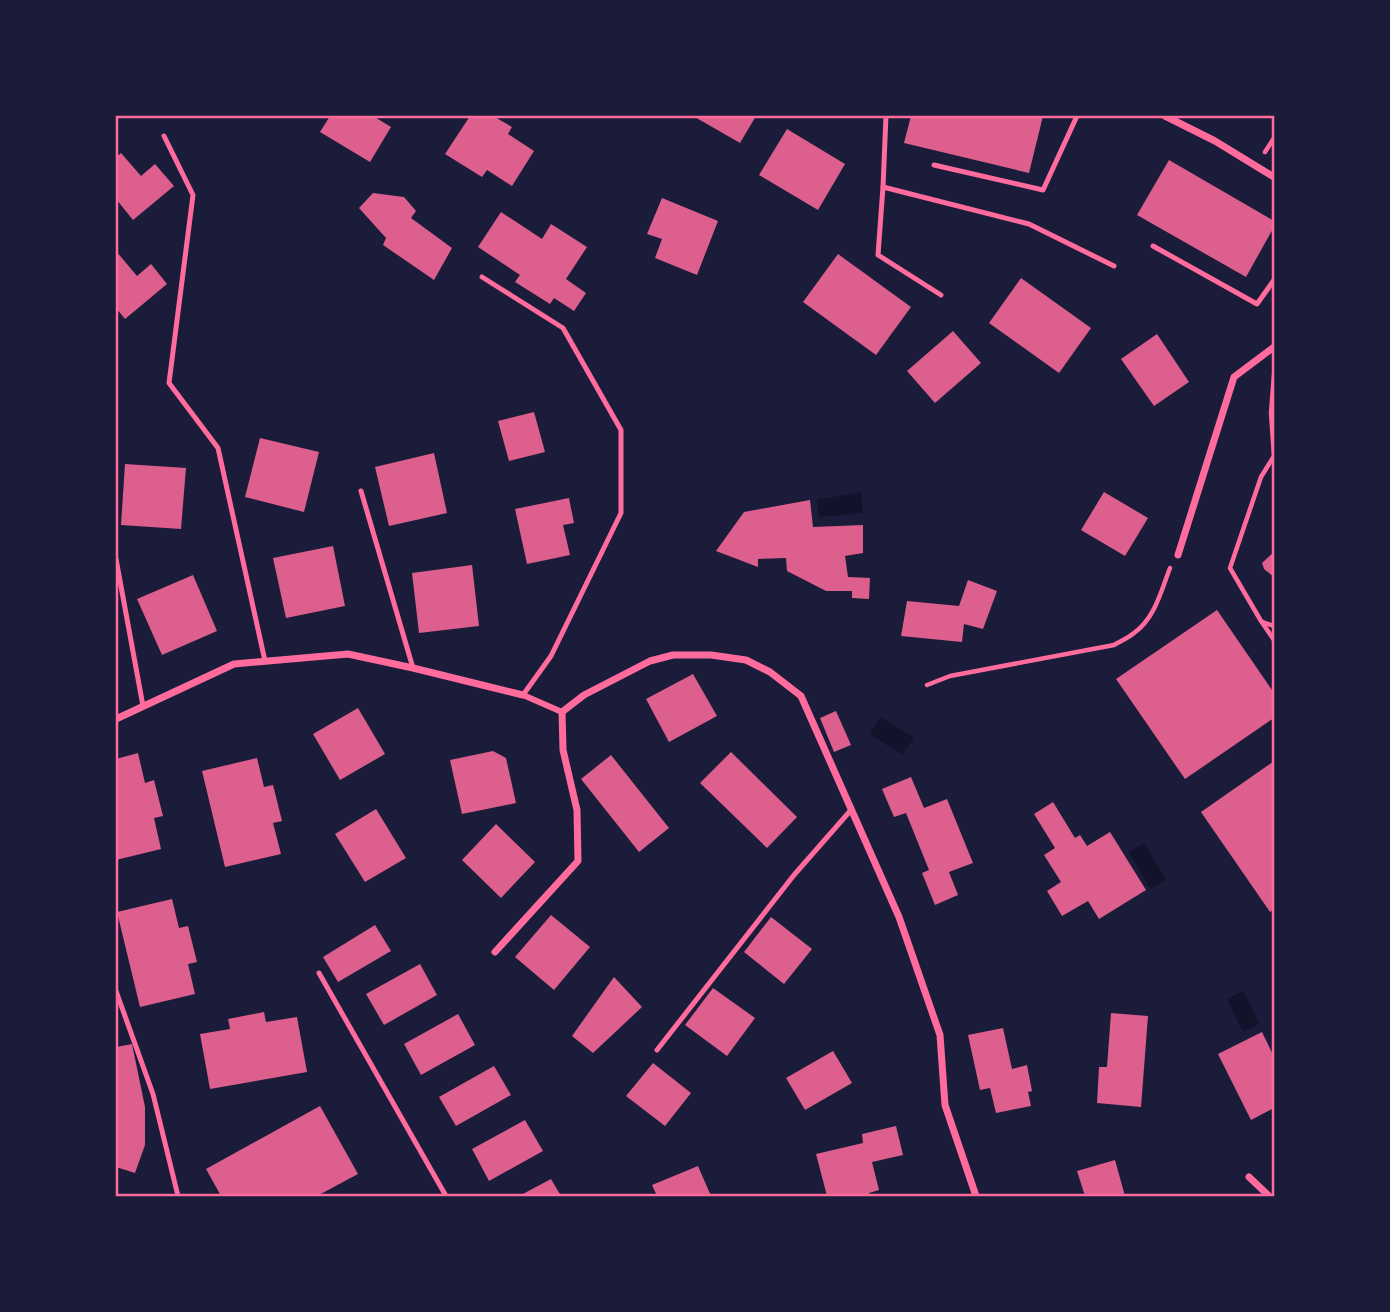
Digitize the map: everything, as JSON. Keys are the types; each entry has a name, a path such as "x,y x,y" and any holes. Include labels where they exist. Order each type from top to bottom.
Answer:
{"street":[{"path":"1166,116 1215,141 1275,177"},
{"path":"1178,555 1234,377 1275,347"},
{"path":"116,719 234,664 348,654 414,667 523,695 562,712"},
{"path":"562,712 584,695 650,661 673,655 711,655 746,660 770,672 801,696 899,917 940,1035 945,1105 976,1196"},
{"path":"495,952 578,861 577,810 563,750 562,712"},
{"path":"1249,1177 1269,1196"}],"lane":[{"path":"886,116 878,255 941,295"},
{"path":"934,165 1043,190 1077,116"},
{"path":"164,136 193,195 169,383 218,448 265,661"},
{"path":"883,187 1029,223 1114,266"},
{"path":"1153,246 1257,304 1275,280"},
{"path":"482,278 563,328 621,430 621,513 551,656 523,695"},
{"path":"361,491 414,667"},
{"path":"116,559 143,706"},
{"path":"657,1050 794,875 851,810"},
{"path":"319,973 446,1196"},
{"path":"116,991 153,1094 178,1196"}],"path":[{"path":"1265,153 1275,138"},
{"path":"1275,375 1271,412 1274,456 1261,477 1230,568 1275,640"},
{"path":"927,685 950,676 1114,645 1146,622 1155,609 1171,565 1178,555"},
{"path":"1261,621 1275,626"}],"shaded area":[{"path":"861,492 863,513 819,517 817,500"},
{"path":"881,717 914,738 902,755 870,734"},
{"path":"1144,843 1166,880 1150,889 1129,852"},
{"path":"1244,991 1259,1024 1243,1032 1227,999"}],"building":[{"path":"330,116 373,116 391,127 370,162 320,132"},
{"path":"470,116 493,116 512,127 508,134 534,151 512,186 487,170 482,177 445,154"},
{"path":"693,116 756,116 740,143"},
{"path":"911,116 1043,116 1029,173 904,143"},
{"path":"787,129 845,164 818,210 759,175"},
{"path":"121,153 141,176 155,164 174,186 133,220 116,199 116,157"},
{"path":"1169,160 1274,221 1274,227 1246,277 1137,215"},
{"path":"373,193 404,197 416,211 411,218 452,248 434,280 383,245 386,238 359,208"},
{"path":"662,198 718,221 697,275 655,258 662,239 647,234"},
{"path":"501,212 542,239 551,224 587,247 566,279 586,293 574,311 554,298 550,304 515,282 520,275 478,247"},
{"path":"116,251 137,276 151,264 167,284 125,319 116,308"},
{"path":"838,254 911,307 876,355 803,302"},
{"path":"1021,278 1091,328 1059,373 989,323"},
{"path":"953,331 981,363 935,403 907,371"},
{"path":"1157,334 1189,382 1154,406 1121,359"},
{"path":"534,412 545,452 509,461 498,421"},
{"path":"260,438 319,452 304,512 245,497"},
{"path":"434,453 447,513 389,526 375,467"},
{"path":"125,464 186,468 181,529 121,525"},
{"path":"1104,492 1148,518 1125,556 1081,530"},
{"path":"569,498 574,523 563,525 570,555 527,564 515,509"},
{"path":"810,500 813,527 863,525 863,553 845,556 848,577 870,578 869,599 852,598 852,591 826,591 787,571 786,558 758,559 758,567 716,551 744,512"},
{"path":"333,546 345,606 286,618 273,558"},
{"path":"1274,552 1274,577 1264,569 1262,563"},
{"path":"472,565 479,626 419,633 412,573"},
{"path":"193,575 217,631 162,655 137,599"},
{"path":"968,580 997,591 983,629 964,624 962,642 901,636 907,601 959,606"},
{"path":"1217,610 1274,693 1274,718 1185,779 1116,679"},
{"path":"693,674 717,716 669,742 646,699"},
{"path":"358,708 385,754 340,780 313,734"},
{"path":"836,711 851,745 834,752 820,718"},
{"path":"493,751 506,758 516,803 462,814 450,760"},
{"path":"731,752 797,817 767,848 700,783"},
{"path":"138,753 145,783 154,780 163,816 154,818 161,849 116,860 116,759"},
{"path":"611,755 669,828 639,852 581,779"},
{"path":"257,758 264,787 273,785 282,821 273,823 281,854 225,867 202,771"},
{"path":"1274,761 1274,909 1270,912 1201,812"},
{"path":"911,777 924,808 947,799 973,863 949,872 958,895 935,905 922,873 929,870 906,813 894,817 882,789"},
{"path":"1053,802 1075,838 1080,835 1087,846 1110,832 1146,890 1099,919 1088,901 1062,916 1047,891 1061,882 1044,855 1055,848 1034,814"},
{"path":"376,809 406,858 365,882 335,834"},
{"path":"496,824 535,862 501,898 462,860"},
{"path":"172,899 179,928 188,926 197,962 188,964 195,994 140,1007 117,912"},
{"path":"551,915 590,947 554,990 515,957"},
{"path":"771,917 812,949 784,984 744,952"},
{"path":"375,925 391,951 338,982 323,957"},
{"path":"420,964 437,995 384,1025 366,994"},
{"path":"614,977 642,1007 593,1053 572,1036"},
{"path":"713,988 755,1018 727,1056 685,1025"},
{"path":"264,1012 266,1022 297,1017 307,1072 210,1089 200,1034 230,1029 228,1019"},
{"path":"1111,1013 1148,1016 1141,1107 1097,1103 1099,1067 1107,1067"},
{"path":"458,1014 475,1045 421,1075 404,1044"},
{"path":"1003,1028 1012,1069 1027,1065 1032,1091 1028,1092 1031,1106 996,1113 990,1088 980,1090 968,1035"},
{"path":"1262,1032 1274,1057 1274,1108 1251,1120 1218,1054"},
{"path":"132,1044 145,1107 145,1145 135,1173 116,1167 116,1047"},
{"path":"833,1051 852,1083 805,1110 786,1078"},
{"path":"653,1063 691,1093 665,1126 626,1096"},
{"path":"494,1066 511,1095 456,1126 439,1097"},
{"path":"320,1106 358,1174 317,1196 221,1196 206,1169"},
{"path":"525,1120 543,1151 489,1181 472,1149"},
{"path":"896,1126 903,1155 872,1162 879,1190 869,1193 869,1196 827,1196 816,1154 863,1143 862,1134"},
{"path":"1115,1160 1125,1196 1085,1196 1077,1171"},
{"path":"698,1166 711,1196 657,1196 652,1185"},
{"path":"551,1179 561,1196 519,1196"}]}
